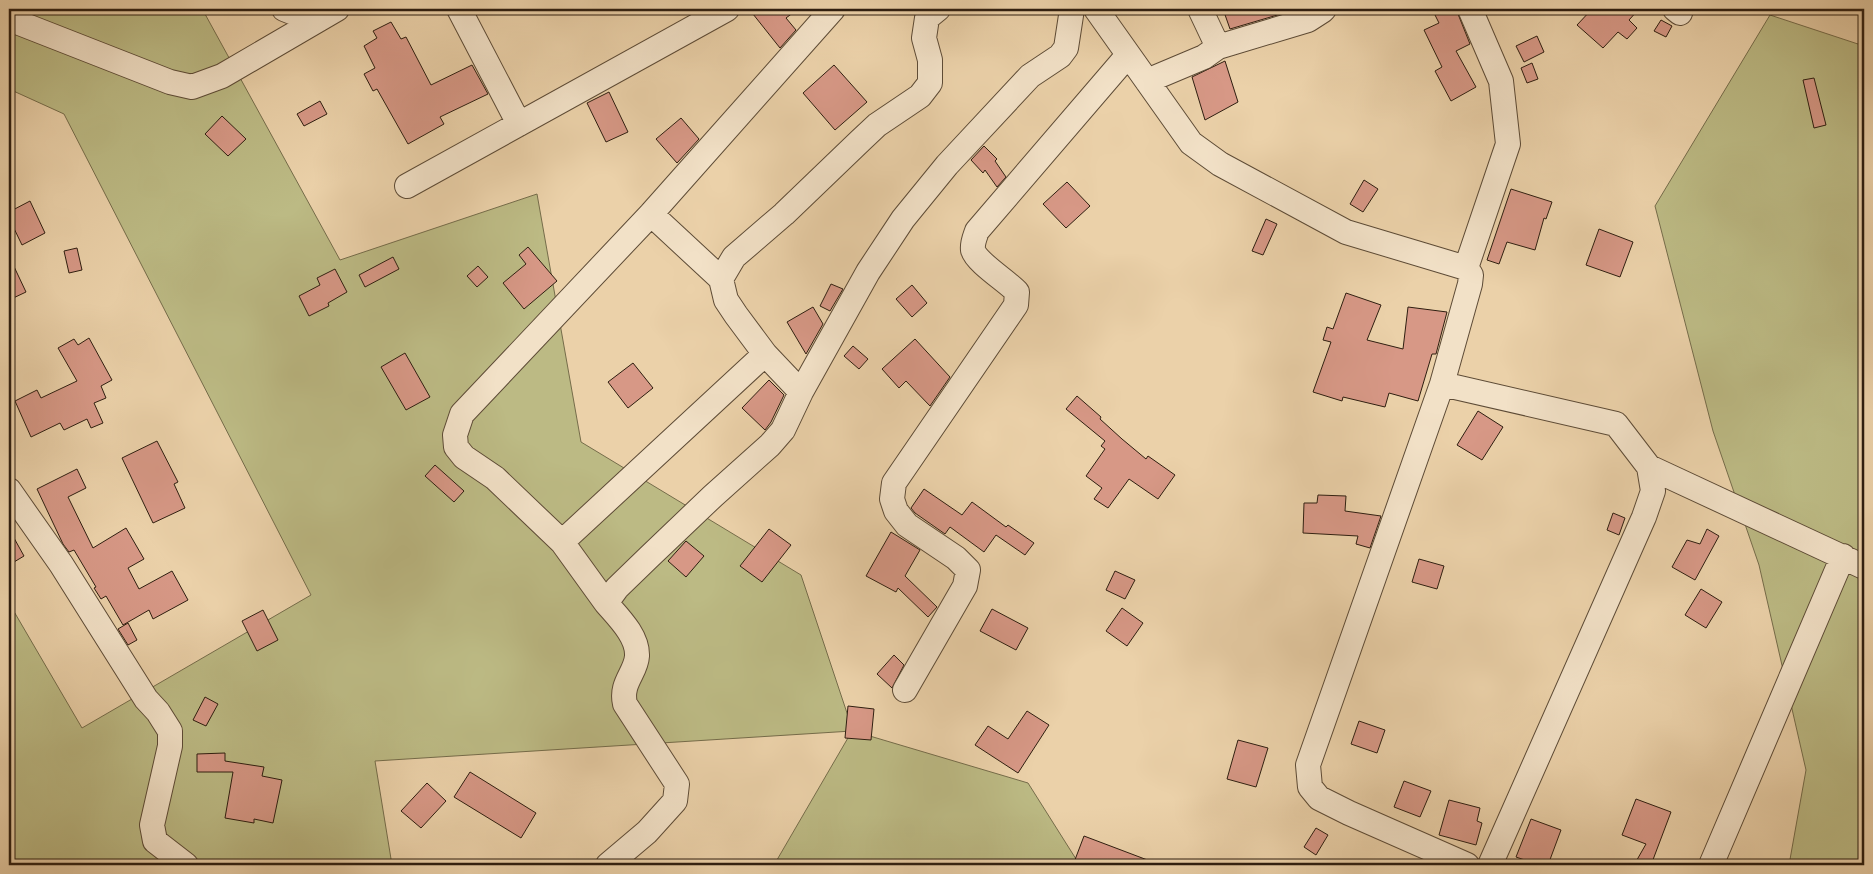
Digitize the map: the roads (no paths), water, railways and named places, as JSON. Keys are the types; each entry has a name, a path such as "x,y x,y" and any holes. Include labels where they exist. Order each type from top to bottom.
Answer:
{"street":[{"path":"284,9 314,21"},
{"path":"9,19 170,82 192,87 222,76 337,9"},
{"path":"459,9 519,124"},
{"path":"407,186 727,9"},
{"path":"608,865 647,832 675,801 677,784 625,704 623,694 637,656 634,641 621,620 606,603 562,542 495,478 464,457 456,447 455,435 462,414 651,214 833,9"},
{"path":"606,603 617,588 713,496 770,445 783,430 868,272 903,219 947,165 1030,76 1060,56 1066,48 1072,9"},
{"path":"1096,9 1191,143 1220,164 1346,232 1466,268 1471,275 1442,384 1308,765 1310,787 1319,798 1467,865"},
{"path":"1200,9 1218,47"},
{"path":"1147,81 1204,56 1218,47 1308,20 1324,9"},
{"path":"1466,268 1508,144 1501,81 1470,9"},
{"path":"1674,9 1680,13 1681,9"},
{"path":"721,279 734,257 784,214 877,125 920,96 930,83 930,60 924,38 928,12"},
{"path":"905,690 965,586 968,570 956,558 907,525 896,511 892,499 894,483 1016,305 1017,292 973,252 973,242 977,230 1128,54"},
{"path":"651,214 721,279 726,300 765,354 802,392"},
{"path":"562,542 765,354"},
{"path":"1442,384 1616,424 1649,467 1844,556 1864,567"},
{"path":"1490,865 1644,517 1653,491 1649,467"},
{"path":"9,490 61,564 146,699 158,712 170,730 170,746 152,825 155,840 168,853 186,865"},
{"path":"1711,865 1844,556"}]}
